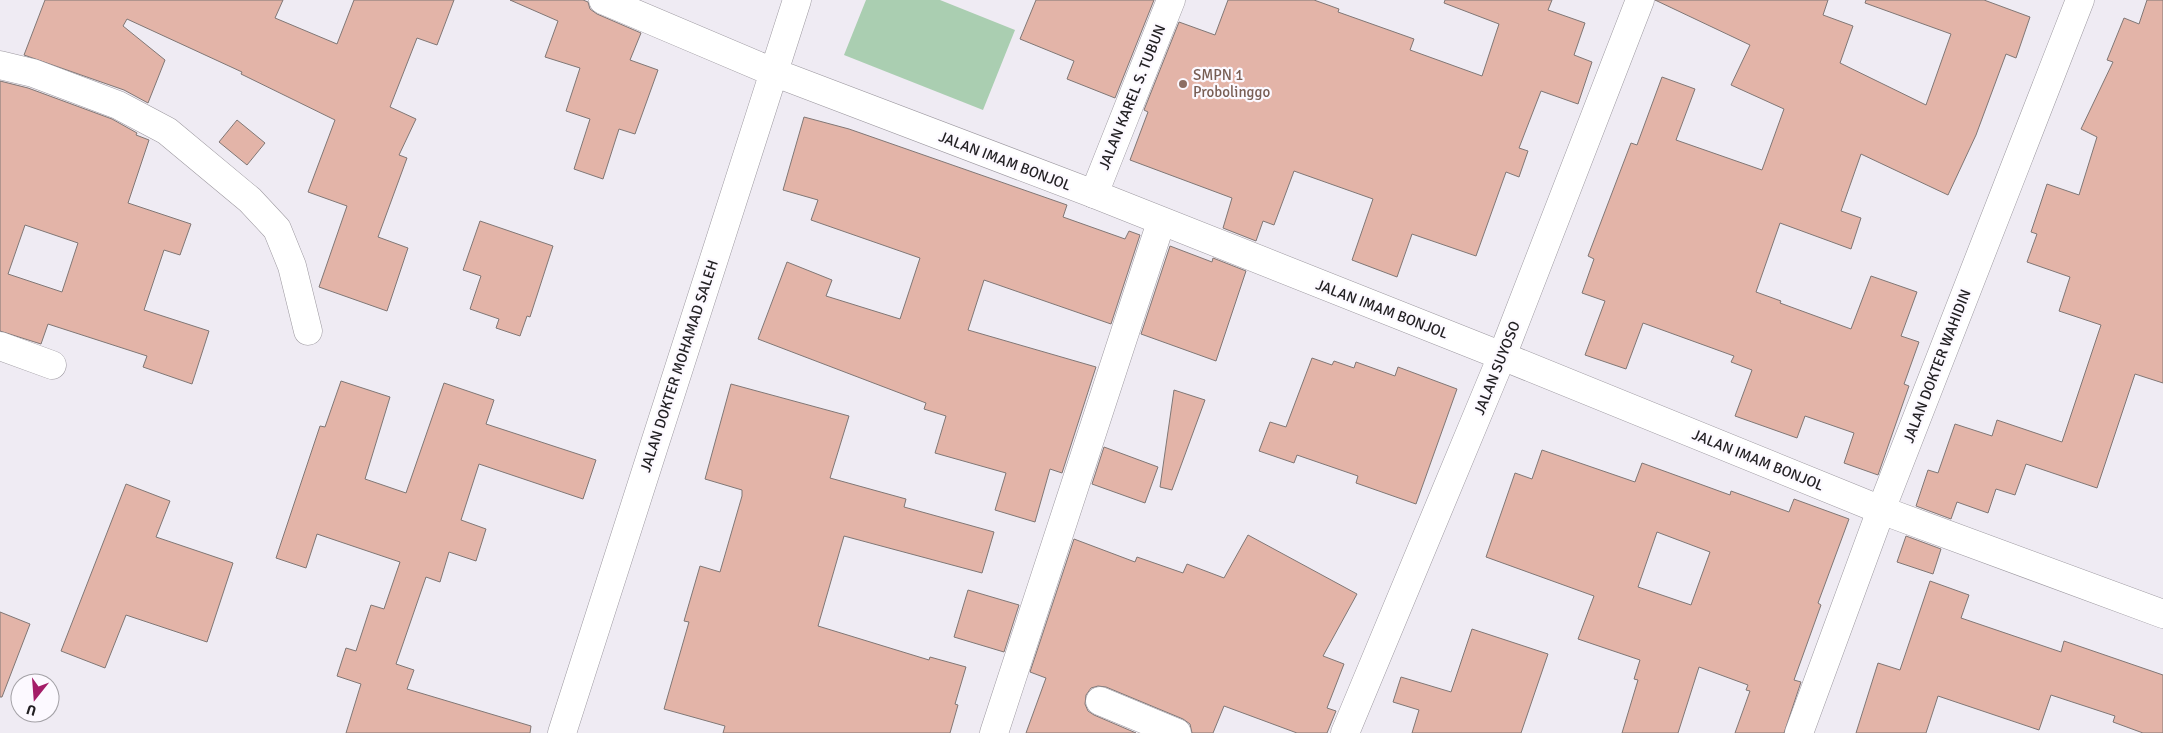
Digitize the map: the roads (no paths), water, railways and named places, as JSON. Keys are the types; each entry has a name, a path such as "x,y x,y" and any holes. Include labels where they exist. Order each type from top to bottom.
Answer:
{"street":[{"name":"JALAN IMAM BONJOL","path":"603,0 773,72 1094,194 1502,356 1881,510 2163,614"},
{"name":"JALAN DOKTER MOHAMAD SALEH","path":"562,733 797,0"},
{"name":"JALAN KAREL S. TUBUN","path":"1094,194 1171,0"},
{"name":"JALAN SUYOSO","path":"1346,733 1502,356 1640,0"},
{"name":"JALAN DOKTER WAHIDIN","path":"1799,733 1881,510 2080,0"},
{"path":"0,65 33,73 118,105 167,131 250,200 277,229 292,266 308,331"},
{"path":"994,733 1161,222"},
{"path":"0,346 52,365"},
{"path":"1100,701 1176,733"}],"place":[{"name":"SMPN 1 Probolinggo","path":"1183,84"}]}
